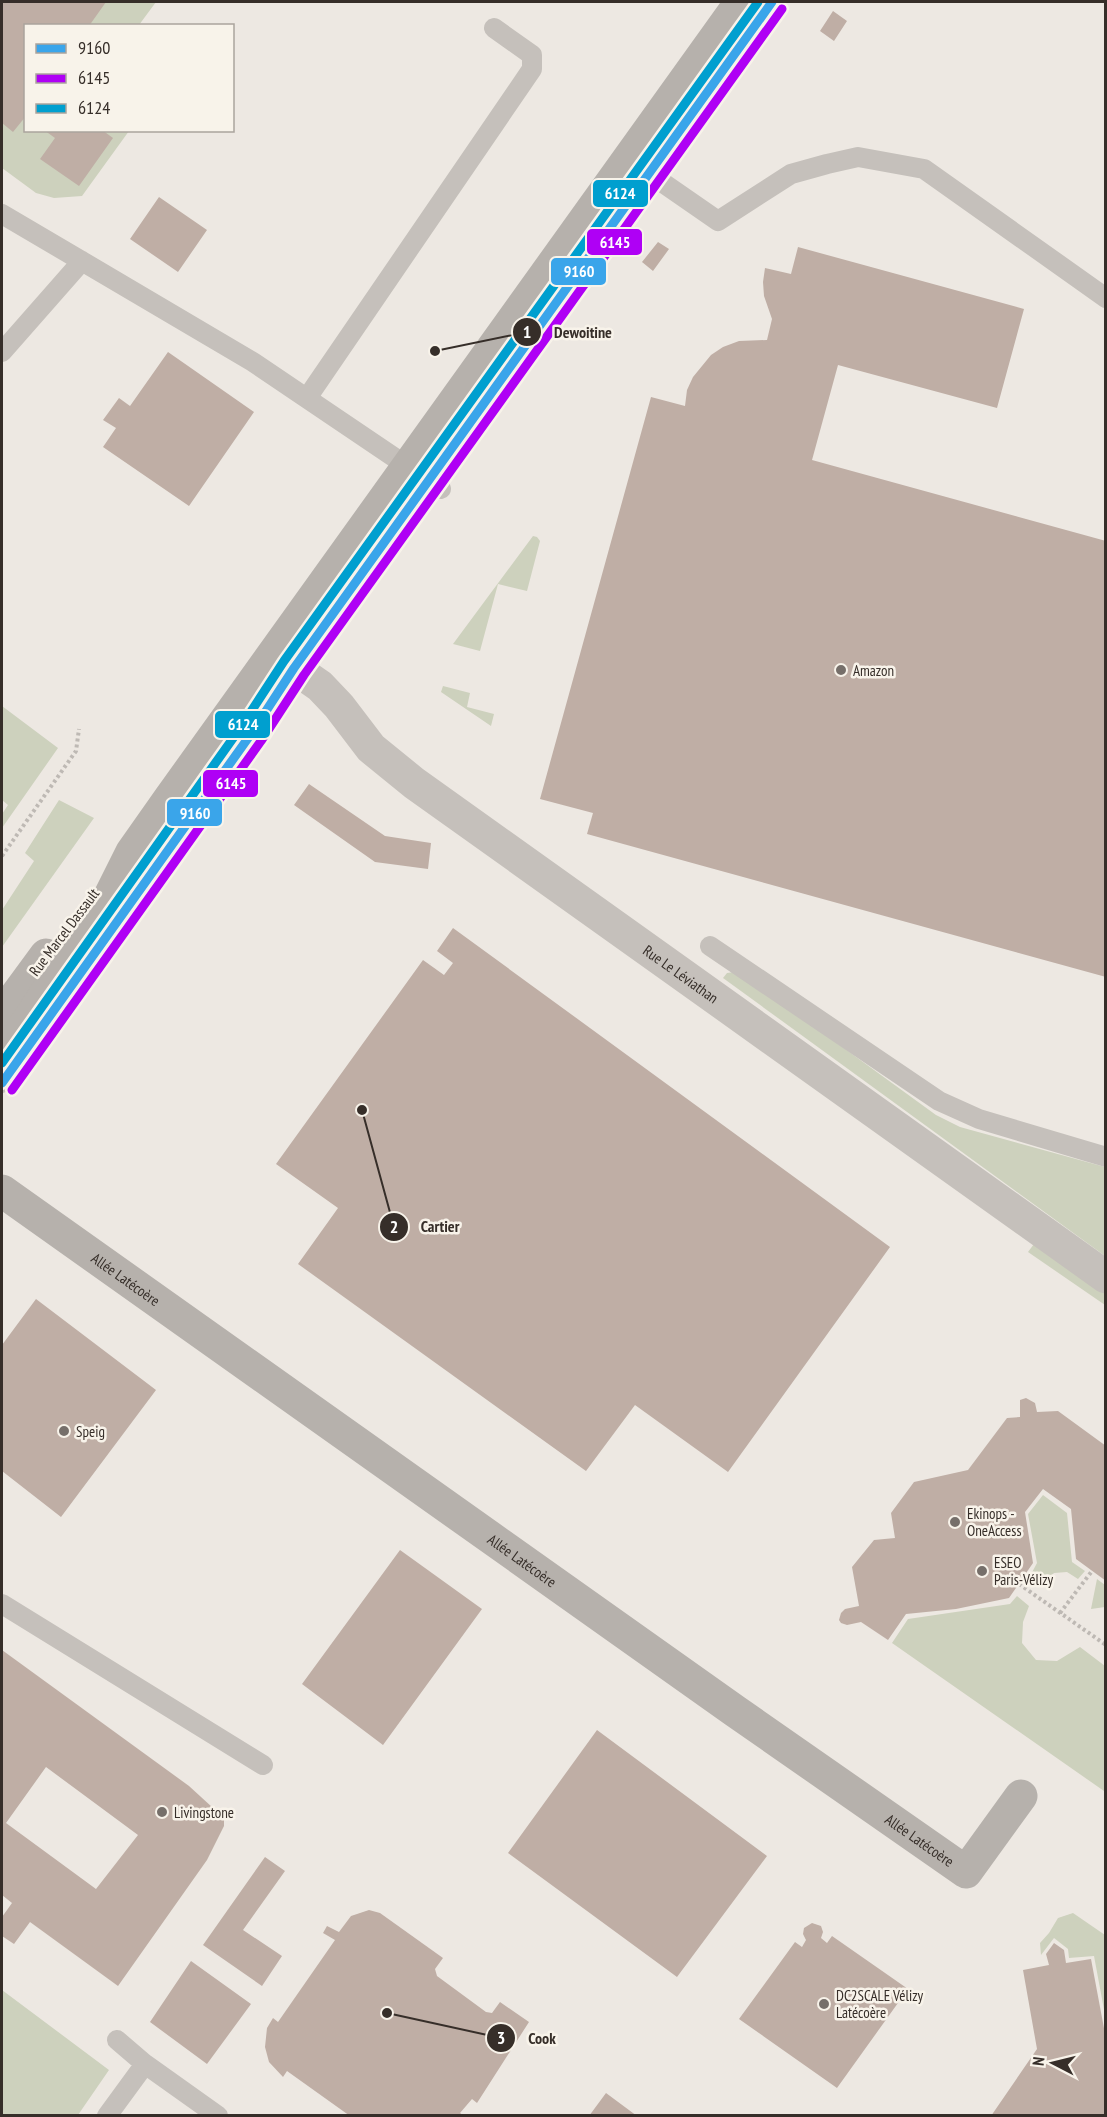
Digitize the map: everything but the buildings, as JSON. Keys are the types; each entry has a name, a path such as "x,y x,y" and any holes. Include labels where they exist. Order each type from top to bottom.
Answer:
{"street":[{"name":"Rue Marcel Dassault","path":"2,1016 93,891 132,852 284,661 425,478 639,166 741,2"},
{"name":"Rue Le Léviathan","path":"284,661 320,686 339,706 371,748 414,783 1106,1278"},
{"name":"Rue Marcel Dassault","path":"2,1060 109,898 132,852"},
{"name":"Allée Latécoère","path":"2,1191 966,1872 1021,1796"}],"lane":[{"name":"Rue Marcel Dassault","path":"639,166 772,2"},
{"path":"307,398 532,69 532,55 494,28"},
{"path":"639,166 718,221 791,174 858,158 924,169 1106,298"},
{"path":"2,214 253,362 425,478"},
{"path":"2,352 82,261"},
{"name":"Rue Marcel Dassault","path":"2,1083 250,734 284,661"},
{"path":"710,946 939,1101 980,1119 1106,1157"},
{"path":"2,1604 263,1765"},
{"path":"117,2040 145,2064 218,2115"},
{"path":"107,2115 145,2064"}],"path":[{"path":"2,856 76,751 79,729"},
{"path":"1060,1613 1092,1571"},
{"path":"1019,1584 1106,1645"}],"green space":[{"path":"94,2 156,2 140,24 78,24"},
{"path":"24,100 24,132 128,132 82,196 54,198 36,193 2,168 2,113 11,119"},
{"path":"533,536 540,541 527,591 498,584 480,651 453,644"},
{"path":"443,686 470,693 467,707 494,714 491,726 441,692"},
{"path":"2,706 58,748 2,828 2,814 8,805 2,800"},
{"path":"59,800 94,818 2,947 2,910 34,861 25,853"},
{"path":"734,972 746,977 936,1115 960,1127 1105,1167 1105,1256 723,978 727,973"},
{"path":"1034,1244 1105,1287 1105,1305 1028,1252"},
{"path":"1043,1495 1067,1513 1072,1562 1085,1571 1078,1579 1067,1572 1054,1573 1040,1586 1029,1578 1037,1563 1028,1514"},
{"path":"1097,1579 1105,1585 1105,1607 1091,1609"},
{"path":"1017,1596 1029,1606 1023,1622 1022,1643 1036,1660 1057,1661 1080,1647 1105,1666 1104,1791 892,1643 908,1619 1010,1604"},
{"path":"1073,1913 1105,1935 1105,2015 1094,1956 1069,1958 1068,1949 1054,1938 1041,1955 1040,1943 1058,1918"},
{"path":"2,1990 109,2070 78,2115 2,2115"}],"transit line":[{"name":"6124","path":"2,1063 241,727 284,661 758,2"},
{"name":"9160","path":"2,1083 251,734 294,668 772,2"},
{"name":"6145","path":"12,1090 261,741 304,675 782,9"}],"place":[{"name":"Dewoitine","path":"435,351"},
{"name":"Amazon","path":"841,670"},
{"name":"Cartier","path":"362,1110"},
{"name":"Speig","path":"64,1431"},
{"name":"Ekinops - OneAccess","path":"955,1522"},
{"name":"ESEO Paris-Vélizy","path":"982,1571"},
{"name":"Livingstone","path":"162,1812"},
{"name":"DC2SCALE Vélizy Latécoère","path":"824,2004"},
{"name":"Cook","path":"387,2013"}]}
